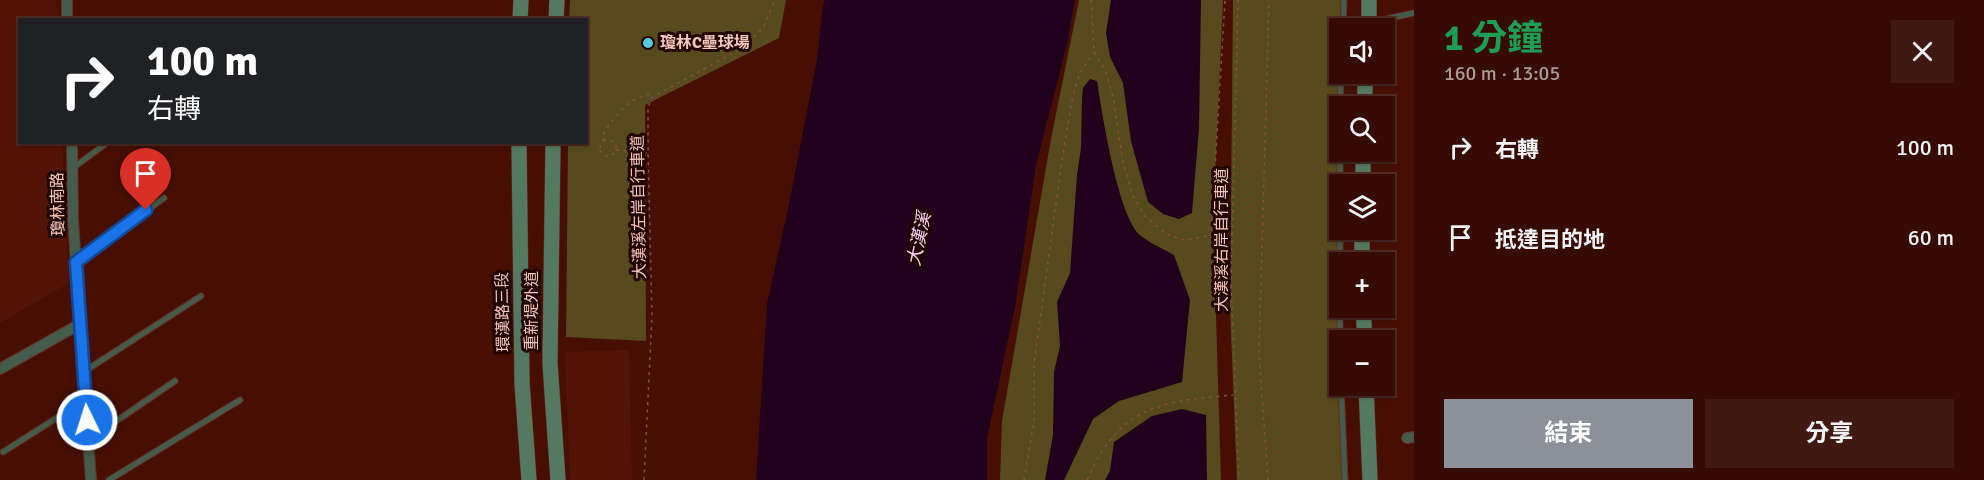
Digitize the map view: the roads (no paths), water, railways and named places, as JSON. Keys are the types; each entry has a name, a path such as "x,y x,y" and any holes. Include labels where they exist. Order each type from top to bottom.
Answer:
{"street":[{"path":"67,0 68,18"},
{"path":"520,18 521,0"},
{"path":"556,0 556,18"},
{"path":"1369,0 1369,18"},
{"name":"瓊林南路","path":"72,144 76,262 91,480"},
{"name":"環漢路三段","path":"519,144 522,383 529,480"},
{"name":"重新堤外道","path":"553,144 550,363 558,480"},
{"path":"0,369 80,324"},
{"path":"1366,396 1370,480"}],"lane":[{"path":"1343,18 1344,0"},
{"path":"1395,18 1414,12"},
{"path":"73,168 105,144"},
{"path":"1340,162 1340,330"},
{"path":"76,262 164,198"},
{"path":"83,372 201,296"},
{"path":"88,440 175,381"},
{"path":"1341,396 1345,480"},
{"path":"3,452 85,400"},
{"path":"109,480 240,400"}],"water":[{"name":"大漢溪","path":"824,0 1075,0 1067,44 1036,165 1015,307 987,438 987,480 756,480 767,304 816,65"},
{"path":"1111,0 1201,0 1199,128 1192,213 1179,219 1163,214 1148,202 1131,141 1123,83 1110,57 1106,33"},
{"path":"1090,79 1097,81 1112,164 1125,209 1141,236 1174,255 1190,300 1182,382 1119,401 1093,419 1064,480 1045,480 1053,435 1054,372 1060,346 1057,302 1070,273 1081,148 1083,88"},
{"path":"1182,409 1206,415 1207,480 1105,480 1110,471 1114,442 1152,416"}],"place":[{"name":"瓊林C壘球場","path":"648,43"}]}
